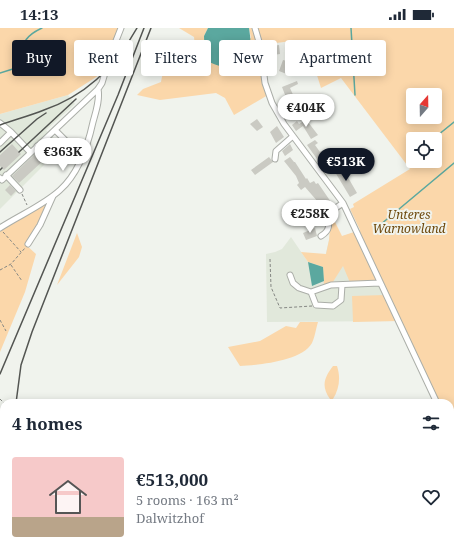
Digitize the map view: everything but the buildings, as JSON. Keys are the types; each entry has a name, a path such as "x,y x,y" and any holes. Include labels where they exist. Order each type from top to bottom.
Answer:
{"street":[{"path":"0,178 2,180 98,89 102,83 110,56 121,28"},
{"path":"255,28 260,45 264,83 276,112 343,203 435,399"},
{"path":"1,230 29,210 54,195 69,178 84,153 99,96 98,89"},
{"path":"0,123 30,152"},
{"path":"55,130 73,148"},
{"path":"0,143 11,132"},
{"path":"275,159 276,151 293,136"},
{"path":"37,146 45,154"},
{"path":"6,175 20,190"},
{"path":"28,244 40,226 54,195"},
{"path":"321,236 326,233 330,224 327,214 343,203"},
{"path":"290,276 293,283 299,288 311,292 331,284 342,285 380,283"},
{"path":"311,292 316,305 333,306 338,304 341,300 342,285"}],"path":[{"path":"20,190 29,210"},
{"path":"1,230 21,252"},
{"path":"0,270 11,264 28,244"},
{"path":"270,259 271,287 280,308 316,305"},
{"path":"11,264 22,281"},
{"path":"0,320 6,331"}],"shaded area":[{"path":"68,95 75,104 46,130 62,147 0,209 0,114"},
{"path":"357,232 398,321 267,322 266,254 282,249 291,237 308,262 323,266 329,240"}],"green space":[{"path":"0,28 119,28 114,40 74,40 74,76 98,76 68,95 0,114"},
{"name":"Unteres Warnowland","path":"179,28 208,28 204,36 251,38 249,28 454,28 454,399 435,399 398,321 353,322 352,296 385,295 381,283 351,285 343,266 331,285 324,287 323,267 308,262 301,252 326,254 329,240 331,214 342,236 360,230 350,209 354,207 353,204 410,169 409,168 442,168 442,132 406,132 406,164 341,78 321,88 317,76 386,76 386,40 285,40 285,42 277,43 277,40 219,40 219,76 265,76 268,95 234,115 225,98 216,93 160,100 137,95 143,89 161,82 162,76 211,76 211,40 194,40 194,37"},
{"path":"48,200 39,224 25,244 36,254 25,292 0,352 0,231"},
{"path":"77,233 82,247 79,257 57,285"},
{"path":"300,322 318,322 312,343 307,349 290,358 258,365 240,366 228,347 260,341 286,326 296,328"},
{"path":"333,366 337,366 339,383 333,399 330,399 325,390 325,382 327,374"}],"water":[{"path":"208,28 249,28 250,40 219,40 219,65 211,63 211,40 204,40 204,36"},
{"path":"308,262 323,267 324,281 312,286"}],"waterway":[{"path":"0,73 16,68 26,40 42,28"},
{"path":"351,28 355,95"},
{"path":"442,132 454,122"},
{"path":"374,230 454,163"}],"railway":[{"path":"0,125 59,104 86,88 109,67 129,42 137,28"},
{"path":"0,374 118,95 144,28"},
{"path":"17,399 21,365 32,332 151,28"},
{"path":"19,152 76,99"},
{"path":"0,152 37,119 46,113"}]}
